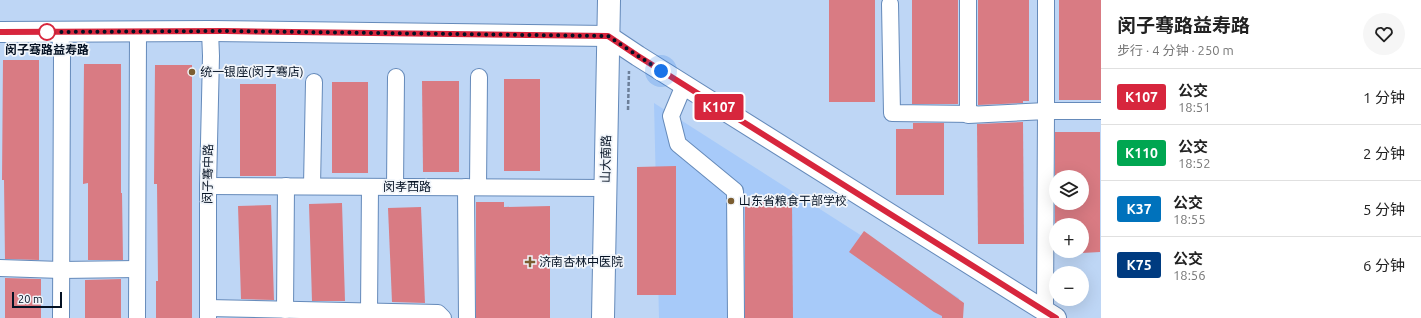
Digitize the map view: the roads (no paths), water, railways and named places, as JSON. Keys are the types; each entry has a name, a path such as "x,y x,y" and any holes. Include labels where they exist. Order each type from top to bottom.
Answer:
{"main road":[{"name":"山大南路","path":"603,318 609,0"}],"street":[{"path":"968,0 968,114 1046,111 1101,111"},
{"path":"1046,0 1046,111 1051,314"},
{"path":"890,4 892,113 974,114"},
{"path":"0,32 60,33 210,31 608,36 1051,314"},
{"name":"闵子骞中路","path":"208,313 210,31"},
{"path":"137,318 138,32"},
{"path":"60,33 62,56 61,318"},
{"path":"395,187 396,77"},
{"path":"467,318 472,187 479,77"},
{"path":"312,186 314,82"},
{"path":"684,85 671,116 678,144 735,191 736,318"},
{"name":"闵孝西路","path":"208,186 606,188"},
{"path":"285,310 286,186"},
{"path":"370,187 370,312"},
{"path":"0,268 61,270 137,269"},
{"path":"208,313 285,310 438,313 443,318"}],"place":[{"name":"闵子骞路益寿路","path":"47,32"},
{"name":"统一银座(闵子骞店)","path":"192,72"},
{"name":"山东省粮食干部学校","path":"731,201"},
{"name":"济南杏林中医院","path":"530,262"}]}
